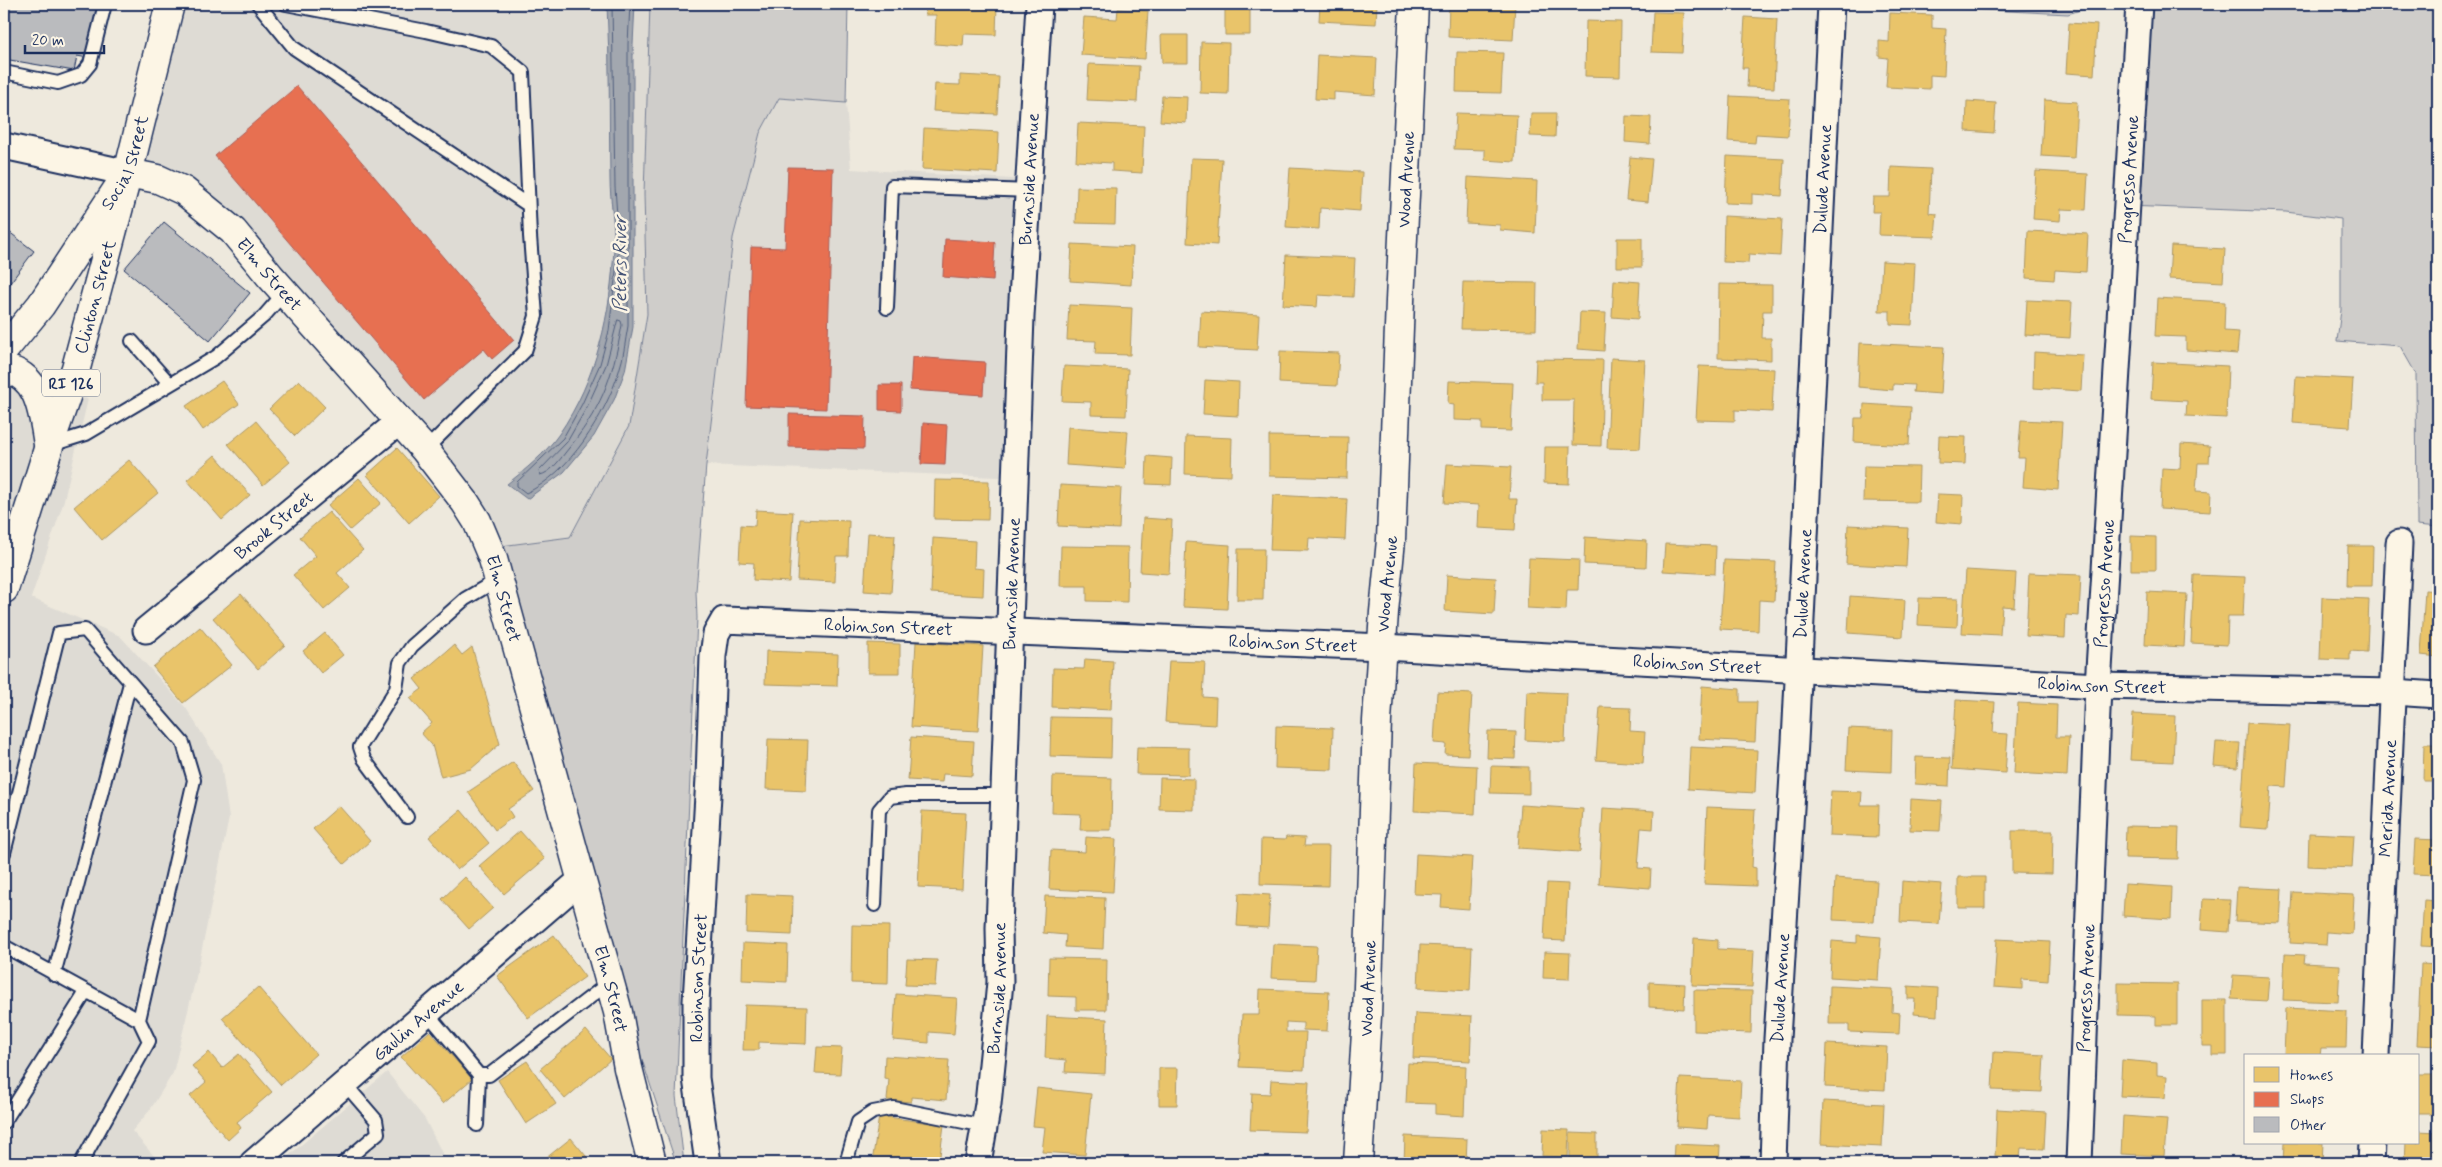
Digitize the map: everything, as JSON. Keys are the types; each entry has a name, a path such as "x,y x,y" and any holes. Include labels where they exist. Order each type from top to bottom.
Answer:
{"street":[{"name":"Social Street","path":"4,350 41,305 128,173 170,4"},
{"name":"Burnside Avenue","path":"978,1163 988,1104 1000,982 999,928 1020,317 1039,4"},
{"name":"Wood Avenue","path":"1358,1163 1382,647 1391,540 1414,4"},
{"name":"Dulude Avenue","path":"1773,1163 1777,1039 1798,668 1831,4"},
{"name":"Progresso Avenue","path":"2079,1163 2098,686 2139,4"},
{"path":"4,146 128,173"},
{"name":"Elm Street","path":"128,173 158,179 191,196 234,231 284,292 425,450 477,521 499,579 582,879 610,982 652,1163"},
{"name":"Clinton Street","path":"4,590 49,446 76,368 128,173"},
{"path":"4,369 22,376 37,394 49,446"},
{"name":"Brook Street","path":"146,630 400,421"},
{"name":"Merida Avenue","path":"2376,1054 2394,692 2399,543"},
{"name":"Robinson Street","path":"708,1163 696,1078 696,1001 709,778 713,656 716,634 724,620 1010,630 1382,647 1798,668 2098,686 2438,694"},
{"name":"Gaulin Avenue","path":"253,1163 582,879"},
{"path":"2371,1163 2372,1144"}],"lane":[{"path":"4,72 58,83 81,75 90,64 105,4"},
{"path":"258,4 294,48 528,205"},
{"path":"286,4 426,31 491,46 523,72 528,205 536,316 525,351 425,450"},
{"path":"887,308 892,186 1029,191"},
{"path":"49,446 86,434 216,357 264,316 284,292"},
{"path":"132,341 170,384"},
{"path":"408,817 364,759 360,747 396,689 400,663 412,646 465,599 499,579"},
{"path":"4,853 59,633 85,630 183,743 194,780 139,1020"},
{"path":"54,975 130,682"},
{"path":"874,905 880,810 890,797 906,795 1004,795"},
{"path":"4,946 139,1020 149,1041 81,1163"},
{"path":"479,1075 489,1075 610,982"},
{"path":"4,1122 86,992"},
{"path":"427,1013 479,1075 476,1125"},
{"path":"343,1163 378,1133 376,1120 345,1084"},
{"path":"846,1163 858,1122 872,1112 894,1108 984,1126"}],"shaded area":[{"path":"168,4 650,4 644,194 647,314 629,426 570,537 493,547 228,230 159,187 133,147"},
{"path":"650,4 848,4 846,103 779,98 760,133 733,238 706,465 696,591 697,618 676,1096 684,1163 676,1163 605,947 493,547 570,537 629,426 647,314 644,194"},
{"path":"1869,4 2099,4 2068,14"},
{"path":"2143,4 2438,4 2438,527 2417,525 2416,374 2400,346 2337,341 2341,310 2341,219 2286,212 2126,206"},
{"path":"779,98 846,103 851,169 1027,180 1021,478 706,465 733,238 760,133"},
{"path":"4,371 88,399 63,504 31,598 120,636 186,708 221,764 229,818 197,973 173,1073 150,1110 132,1131 160,1163 4,1163"},
{"path":"387,1072 425,1119 447,1163 280,1163"}],"water":[{"name":"Peters River","path":"607,4 635,4 633,44 633,327 625,371 614,400 594,436 564,472 527,499 507,484 548,448 572,413 592,368 600,345 605,321 612,272 614,238 610,187"}],"building: Homes":[{"path":"926,4 997,4 996,35 964,34 963,46 935,44 936,15 925,15"},
{"path":"1225,4 1250,4 1250,35 1225,35"},
{"path":"1320,4 1377,4 1376,24 1319,21"},
{"path":"1449,4 1515,4 1513,40 1448,37"},
{"path":"1118,9 1148,11 1145,59 1081,55 1084,17 1117,19"},
{"path":"1653,12 1684,13 1682,53 1651,52"},
{"path":"1890,13 1932,15 1932,28 1946,29 1944,76 1930,75 1930,89 1886,87 1888,58 1879,57 1879,41 1889,42"},
{"path":"1745,17 1777,19 1774,88 1747,87 1748,68 1742,68"},
{"path":"1586,21 1621,22 1620,77 1585,76"},
{"path":"2069,23 2097,25 2094,75 2066,73"},
{"path":"1161,35 1188,35 1188,63 1162,63"},
{"path":"1201,42 1229,43 1228,94 1200,93"},
{"path":"1457,52 1503,53 1501,93 1456,92"},
{"path":"1317,55 1377,58 1375,95 1334,92 1334,100 1315,99"},
{"path":"1089,64 1139,66 1137,102 1087,100"},
{"path":"960,75 999,77 997,114 933,111 935,84 960,85"},
{"path":"1162,96 1187,97 1186,123 1160,121"},
{"path":"1730,96 1790,99 1788,136 1756,134 1755,143 1728,141"},
{"path":"2044,100 2077,102 2074,158 2041,156"},
{"path":"1967,101 1996,103 1994,133 1966,131"},
{"path":"1456,113 1517,115 1515,162 1485,160 1485,150 1454,149"},
{"path":"1531,113 1556,113 1555,137 1530,136"},
{"path":"1626,116 1651,117 1650,144 1625,142"},
{"path":"1078,123 1144,126 1142,173 1112,171 1112,163 1076,161"},
{"path":"924,128 999,132 997,173 922,169"},
{"path":"1727,156 1784,159 1782,196 1752,194 1752,204 1725,203"},
{"path":"1630,157 1652,159 1648,202 1626,200"},
{"path":"1191,158 1222,159 1217,245 1187,243"},
{"path":"1891,167 1931,169 1929,213 1937,214 1935,237 1879,235 1880,212 1872,212 1873,197 1890,197"},
{"path":"1290,168 1362,172 1360,211 1320,208 1319,229 1286,227"},
{"path":"2036,171 2088,174 2086,210 2061,209 2060,221 2033,219"},
{"path":"1468,177 1537,181 1535,233 1500,230 1500,225 1466,223"},
{"path":"1077,187 1116,188 1115,224 1076,223"},
{"path":"1724,216 1782,219 1780,256 1749,254 1748,263 1723,262"},
{"path":"2028,231 2088,234 2086,272 2055,270 2054,280 2026,278"},
{"path":"1617,238 1642,238 1642,267 1617,267"},
{"path":"1072,244 1133,247 1131,285 1070,281"},
{"path":"2171,246 2225,249 2223,282 2169,279"},
{"path":"1286,255 1355,258 1353,297 1318,295 1317,307 1283,305"},
{"path":"1882,261 1915,263 1912,325 1890,324 1890,311 1879,311"},
{"path":"1614,280 1640,282 1638,319 1612,317"},
{"path":"1463,282 1537,283 1536,330 1461,329"},
{"path":"1719,284 1772,285 1772,311 1763,311 1762,338 1771,338 1771,360 1718,358"},
{"path":"2157,298 2225,302 2224,331 2239,332 2237,354 2186,350 2186,337 2155,336"},
{"path":"2027,300 2072,302 2070,338 2025,335"},
{"path":"1069,305 1132,308 1130,355 1095,354 1096,341 1067,340"},
{"path":"1201,311 1259,315 1257,350 1199,347"},
{"path":"1580,312 1606,313 1604,351 1578,349"},
{"path":"1860,343 1944,347 1941,394 1913,392 1914,385 1893,384 1893,390 1858,387"},
{"path":"1280,351 1339,353 1337,386 1279,383"},
{"path":"2034,352 2083,355 2081,391 2033,388"},
{"path":"1611,358 1645,360 1640,449 1607,448"},
{"path":"1536,359 1603,360 1601,446 1573,445 1574,400 1542,400 1542,382 1535,382"},
{"path":"2153,362 2228,366 2226,418 2186,416 2187,401 2151,399"},
{"path":"1064,366 1128,369 1126,416 1091,415 1091,402 1062,401"},
{"path":"1699,366 1774,369 1772,412 1735,410 1735,421 1696,420"},
{"path":"2296,376 2353,379 2350,427 2293,423"},
{"path":"299,380 325,407 295,436 269,409"},
{"path":"1205,380 1239,382 1238,416 1203,414"},
{"path":"222,381 239,404 203,430 186,406"},
{"path":"1449,381 1513,383 1511,431 1482,430 1482,421 1454,420 1454,405 1448,404"},
{"path":"1864,404 1911,407 1909,445 1854,442 1855,418 1863,418"},
{"path":"2021,420 2062,422 2058,490 2023,487 2025,458 2018,458"},
{"path":"256,421 290,462 263,485 228,444"},
{"path":"1068,427 1128,431 1125,469 1066,465"},
{"path":"1186,436 1232,438 1231,476 1185,474"},
{"path":"1269,436 1348,437 1347,478 1269,476"},
{"path":"1939,436 1966,437 1965,464 1938,463"},
{"path":"2181,444 2210,446 2209,463 2198,463 2196,491 2211,492 2210,512 2160,509 2162,468 2180,469"},
{"path":"1545,447 1570,447 1569,484 1544,483"},
{"path":"397,448 439,496 409,523 367,475"},
{"path":"215,455 250,495 222,520 187,480"},
{"path":"1147,456 1172,458 1171,485 1146,484"},
{"path":"129,460 158,493 102,540 74,507"},
{"path":"1447,464 1511,467 1509,499 1517,499 1515,530 1478,528 1479,505 1444,503"},
{"path":"1864,466 1919,467 1918,502 1863,501"},
{"path":"359,478 381,503 350,530 328,505"},
{"path":"935,480 989,481 988,520 934,519"},
{"path":"1060,485 1121,488 1119,529 1058,526"},
{"path":"1938,494 1963,495 1962,524 1936,522"},
{"path":"1273,495 1347,499 1345,540 1309,538 1308,551 1270,550"},
{"path":"756,510 793,512 789,582 753,580 754,563 739,562 741,525 755,526"},
{"path":"329,512 363,550 337,573 350,588 324,610 293,575 316,556 300,537"},
{"path":"1143,518 1172,520 1169,574 1140,572"},
{"path":"800,519 849,521 848,556 836,556 835,582 797,580"},
{"path":"1848,525 1908,528 1906,567 1846,564"},
{"path":"868,533 895,535 891,593 864,591"},
{"path":"2131,536 2156,537 2156,570 2131,570"},
{"path":"1585,537 1647,541 1646,567 1584,564"},
{"path":"933,538 975,541 974,568 984,569 983,596 931,593"},
{"path":"1186,542 1230,545 1227,609 1183,607"},
{"path":"1665,544 1716,546 1715,574 1663,571"},
{"path":"1061,546 1128,547 1127,602 1087,601 1087,586 1060,586"},
{"path":"2348,546 2373,546 2372,586 2347,586"},
{"path":"1238,549 1264,549 1263,600 1237,600"},
{"path":"1529,558 1579,560 1578,590 1567,590 1566,610 1527,608"},
{"path":"2432,558 2438,558 2438,580 2432,580"},
{"path":"1724,560 1776,562 1774,601 1759,600 1758,631 1720,629"},
{"path":"1966,570 2016,573 2014,607 2002,606 2000,635 1962,633"},
{"path":"2029,573 2081,575 2079,616 2066,615 2065,638 2026,636"},
{"path":"1447,575 1496,578 1494,614 1445,611"},
{"path":"2194,575 2245,577 2243,616 2228,616 2227,645 2191,643"},
{"path":"2425,590 2438,591 2438,657 2421,655"},
{"path":"2147,592 2187,594 2184,647 2145,645"},
{"path":"241,594 285,645 258,669 213,618"},
{"path":"1850,596 1905,600 1903,637 1848,633"},
{"path":"2322,597 2369,599 2367,652 2350,651 2350,660 2320,659"},
{"path":"1919,598 1958,599 1957,627 1918,625"},
{"path":"200,627 232,665 183,703 153,667"},
{"path":"325,633 343,655 321,673 303,651"},
{"path":"916,642 983,646 978,731 911,727"},
{"path":"868,643 900,644 900,673 868,673"},
{"path":"454,645 462,655 472,647 500,744 471,769 441,777 432,745 421,733 432,723 410,698 422,689 414,679"},
{"path":"766,651 838,654 837,686 765,684"},
{"path":"1085,659 1113,661 1111,710 1052,707 1053,668 1084,669"},
{"path":"1169,661 1205,662 1203,697 1216,698 1215,725 1165,722"},
{"path":"1702,686 1740,689 1740,702 1757,702 1755,742 1699,739"},
{"path":"1527,691 1567,693 1565,742 1525,740"},
{"path":"1437,692 1472,694 1468,755 1445,754 1446,744 1434,743"},
{"path":"1956,700 1995,702 1993,733 2008,734 2005,773 1952,769"},
{"path":"2018,703 2057,705 2056,737 2069,737 2067,776 2014,773"},
{"path":"1600,707 1631,708 1630,731 1645,732 1643,763 1596,760"},
{"path":"2133,714 2175,716 2173,762 2130,760"},
{"path":"1051,717 1112,718 1111,758 1050,756"},
{"path":"2247,723 2290,725 2286,787 2271,786 2268,829 2240,827"},
{"path":"1276,726 1333,728 1332,770 1275,768"},
{"path":"1848,728 1892,730 1891,772 1846,770"},
{"path":"1488,731 1516,732 1515,759 1487,758"},
{"path":"911,737 974,741 972,776 943,774 942,782 908,780"},
{"path":"768,739 808,740 806,791 766,789"},
{"path":"2216,742 2240,743 2238,768 2214,766"},
{"path":"2424,744 2438,744 2438,781 2423,781"},
{"path":"1137,747 1189,748 1189,775 1136,774"},
{"path":"1690,747 1757,750 1755,793 1688,789"},
{"path":"1916,757 1950,758 1949,786 1915,784"},
{"path":"513,762 534,791 508,809 513,817 495,830 468,792"},
{"path":"1416,763 1477,766 1475,814 1414,811"},
{"path":"1491,766 1529,767 1529,794 1490,793"},
{"path":"1053,776 1112,778 1111,830 1080,830 1081,814 1052,813"},
{"path":"1160,778 1194,779 1194,810 1159,809"},
{"path":"1831,791 1862,792 1861,805 1879,805 1878,837 1829,835"},
{"path":"1911,799 1942,801 1940,831 1910,830"},
{"path":"1521,805 1583,809 1580,852 1518,848"},
{"path":"339,806 370,841 344,864 313,829"},
{"path":"1707,807 1755,809 1752,867 1756,868 1756,886 1704,884"},
{"path":"1603,808 1654,811 1653,829 1641,828 1638,868 1651,869 1650,888 1599,884"},
{"path":"461,810 489,843 457,870 429,837"},
{"path":"922,811 966,813 962,889 918,887"},
{"path":"2126,826 2179,827 2178,859 2125,858"},
{"path":"520,831 545,859 504,894 479,866"},
{"path":"2012,831 2053,831 2052,874 2012,873"},
{"path":"2309,833 2354,835 2352,868 2308,866"},
{"path":"1086,837 1116,839 1113,892 1049,889 1051,850 1085,852"},
{"path":"1286,837 1305,838 1304,846 1329,846 1328,886 1260,884 1261,839 1285,840"},
{"path":"2415,839 2438,840 2438,875 2413,874"},
{"path":"1416,854 1472,857 1469,909 1441,907 1442,895 1414,894"},
{"path":"465,877 493,908 469,929 442,899"},
{"path":"1958,877 1985,877 1985,908 1958,908"},
{"path":"1835,878 1877,881 1874,922 1833,920"},
{"path":"1902,881 1942,884 1939,924 1900,922"},
{"path":"1547,883 1568,884 1565,941 1544,940"},
{"path":"2125,884 2172,887 2171,919 2123,916"},
{"path":"2237,887 2282,889 2280,923 2235,921"},
{"path":"2293,892 2354,895 2352,934 2327,932 2326,945 2290,943"},
{"path":"1239,893 1270,895 1268,928 1237,926"},
{"path":"747,894 793,896 792,935 746,933"},
{"path":"1045,896 1105,898 1103,949 1065,947 1066,935 1043,933"},
{"path":"2203,899 2230,900 2228,932 2201,930"},
{"path":"2424,900 2438,901 2438,947 2421,946"},
{"path":"852,925 889,926 888,984 851,983"},
{"path":"554,935 585,977 528,1018 497,976"},
{"path":"1857,935 1881,937 1878,980 1830,977 1832,941 1857,943"},
{"path":"1694,938 1718,940 1718,949 1754,951 1752,987 1692,985"},
{"path":"1997,939 2050,942 2048,981 2022,979 2022,989 1994,987"},
{"path":"743,943 788,945 787,982 742,980"},
{"path":"1273,944 1317,946 1315,980 1271,978"},
{"path":"1420,945 1472,947 1470,991 1418,988"},
{"path":"1544,952 1570,953 1569,979 1543,978"},
{"path":"2285,954 2305,955 2304,963 2340,965 2338,1002 2283,1000"},
{"path":"1049,958 1107,959 1106,1010 1076,1010 1076,997 1048,996"},
{"path":"907,959 937,960 935,986 905,985"},
{"path":"2421,964 2438,965 2438,1046 2417,1045"},
{"path":"2233,975 2269,977 2267,1001 2231,999"},
{"path":"1649,982 1685,984 1684,1009 1649,1007"},
{"path":"2118,983 2177,984 2177,1025 2156,1025 2156,1016 2118,1015"},
{"path":"1830,986 1893,989 1892,1012 1900,1013 1899,1034 1849,1032 1849,1024 1829,1024"},
{"path":"1908,986 1938,988 1937,1016 1914,1014 1915,999 1908,999"},
{"path":"258,987 316,1054 281,1085 222,1018"},
{"path":"1260,989 1329,992 1327,1031 1303,1030 1303,1023 1286,1022 1286,1032 1306,1032 1304,1070 1239,1067 1242,1015 1259,1015"},
{"path":"1694,990 1752,991 1751,1033 1694,1031"},
{"path":"896,994 957,998 954,1034 929,1032 929,1043 893,1040"},
{"path":"2202,1000 2227,1000 2227,1055 2212,1055 2212,1046 2202,1046"},
{"path":"745,1005 807,1007 806,1044 759,1042 759,1050 743,1050"},
{"path":"2286,1008 2347,1011 2346,1048 2321,1048 2320,1054 2284,1054"},
{"path":"1415,1013 1472,1016 1470,1061 1413,1058"},
{"path":"1047,1016 1107,1019 1105,1074 1065,1072 1066,1060 1045,1058"},
{"path":"586,1030 611,1059 565,1099 540,1069"},
{"path":"430,1031 472,1079 443,1104 401,1057"},
{"path":"1827,1044 1887,1047 1885,1090 1825,1087"},
{"path":"817,1047 842,1048 840,1074 815,1073"},
{"path":"209,1052 222,1068 239,1054 272,1092 237,1122 241,1128 228,1140 190,1096 206,1082 192,1066"},
{"path":"1994,1052 2044,1055 2042,1092 1992,1090"},
{"path":"885,1056 949,1060 946,1100 911,1097 911,1102 887,1100 889,1079 884,1078"},
{"path":"2122,1060 2157,1063 2157,1075 2167,1076 2165,1098 2120,1096"},
{"path":"527,1061 556,1104 526,1124 498,1080"},
{"path":"1408,1063 1466,1066 1464,1116 1435,1114 1435,1104 1406,1103"},
{"path":"1159,1068 1178,1068 1177,1105 1159,1105"},
{"path":"2420,1074 2438,1074 2438,1114 2420,1114"},
{"path":"1680,1078 1741,1081 1739,1117 1708,1115 1707,1129 1677,1127"},
{"path":"1271,1080 1309,1082 1306,1132 1250,1130 1252,1093 1270,1094"},
{"path":"1037,1088 1091,1094 1085,1155 1042,1152 1045,1127 1033,1126"},
{"path":"1823,1101 1884,1104 1882,1147 1821,1144"},
{"path":"1997,1109 2046,1112 2044,1149 2021,1148 2020,1157 1995,1156"},
{"path":"879,1116 944,1125 939,1163 916,1161 916,1163 872,1163"},
{"path":"2123,1116 2167,1119 2164,1156 2121,1154"},
{"path":"1543,1129 1569,1130 1568,1157 1542,1156"},
{"path":"2420,1131 2438,1132 2438,1163 2404,1163 2405,1144 2420,1144"},
{"path":"1570,1133 1597,1134 1597,1163 1570,1163"},
{"path":"1405,1136 1467,1139 1466,1163 1404,1163"},
{"path":"571,1138 591,1162 540,1163"},
{"path":"1674,1144 1720,1146 1719,1163 1673,1163"},
{"path":"2284,1144 2323,1144 2322,1163 2283,1163"},
{"path":"1186,1158 1212,1159 1212,1163 1185,1163"},
{"path":"1825,1160 1878,1162 1878,1163 1825,1163"}],"building: Shops":[{"path":"297,86 514,340 492,359 484,349 424,400 215,156"},
{"path":"788,167 833,168 826,409 746,406 751,247 785,248"},
{"path":"945,239 995,242 993,281 943,277"},
{"path":"912,357 985,362 983,395 910,390"},
{"path":"879,385 901,385 901,411 879,410"},
{"path":"789,414 865,416 864,449 789,447"},
{"path":"923,423 947,425 945,465 921,464"}],"building: Other":[{"path":"4,4 98,4 88,58 77,56 74,71 4,59"},
{"path":"164,222 250,293 210,341 124,269"},
{"path":"4,228 34,251 4,291"}]}
